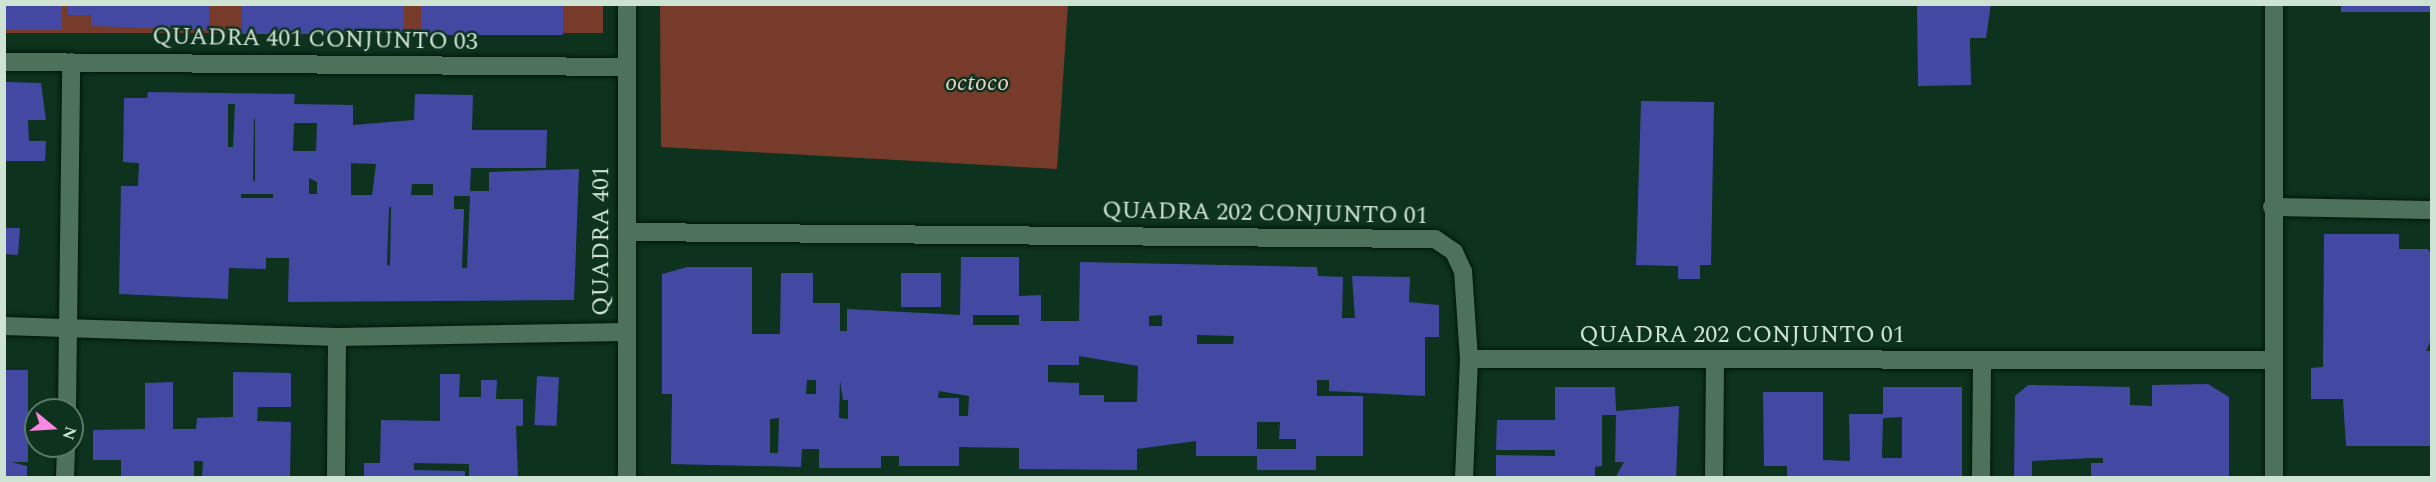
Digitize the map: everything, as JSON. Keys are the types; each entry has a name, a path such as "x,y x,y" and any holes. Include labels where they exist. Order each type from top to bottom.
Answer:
{"street":[{"name":"QUADRA 401","path":"627,4 625,67 627,477"},
{"path":"2274,4 2272,207 2274,477"},
{"name":"QUADRA 401 CONJUNTO 03","path":"4,62 625,67"},
{"path":"67,398 71,62"},
{"path":"2272,207 2432,210"},
{"name":"QUADRA 202 CONJUNTO 01","path":"627,232 1435,239 1454,252 1463,271 1469,359 2272,360"},
{"path":"4,326 337,337 626,332"},
{"path":"336,477 337,337"},
{"path":"1714,477 1715,358"},
{"path":"1464,477 1469,359"},
{"path":"1982,361 1982,477"},
{"path":"65,477 66,458"}],"green space":[{"path":"5,4 603,4 603,33 5,33"},
{"name":"octoco","path":"660,5 1068,5 1057,169 661,147"}],"building":[{"path":"4,4 62,4 62,30 4,30"},
{"path":"68,4 209,4 209,30 91,26 91,15 68,15"},
{"path":"421,4 563,4 563,35 421,35"},
{"path":"1917,4 1991,4 1986,38 1970,38 1971,85 1918,86"},
{"path":"2341,4 2432,4 2432,12 2341,12"},
{"path":"242,5 404,5 404,34 242,34"},
{"path":"6,82 41,83 46,120 28,120 29,141 46,141 45,161 4,161"},
{"path":"148,92 295,94 294,104 353,105 353,125 414,120 415,94 473,95 472,130 547,130 546,168 471,168 470,191 489,191 489,172 579,169 574,300 288,302 289,258 266,258 266,269 229,268 228,299 119,294 121,186 138,186 139,163 123,162 124,98 147,98","holes":["228,104 235,104 233,147 228,147","254,119 255,119 255,181 253,181","294,123 317,123 316,151 293,151","351,163 376,164 372,195 351,195","309,178 317,182 317,194 309,194","412,184 433,184 433,195 411,195","241,194 273,194 273,198 241,198","454,196 470,196 467,268 462,268 464,209 454,209","389,207 391,207 390,266 387,265"]},
{"path":"1641,101 1714,102 1711,265 1700,265 1700,279 1678,279 1678,266 1636,265"},
{"path":"4,228 20,228 18,255 4,254"},
{"path":"2324,234 2399,234 2399,249 2428,249 2432,256 2432,338 2426,351 2432,351 2432,446 2346,446 2343,399 2311,399 2311,368 2323,367"},
{"path":"961,257 1019,257 1019,296 1041,295 1041,321 1079,321 1080,262 1317,267 1318,276 1343,277 1342,318 1355,318 1352,276 1410,277 1409,302 1439,305 1439,337 1425,337 1425,396 1329,391 1329,380 1317,380 1317,396 1363,396 1363,456 1316,456 1316,470 1257,470 1257,456 1196,456 1196,441 1137,449 1137,470 1019,469 1019,448 959,447 959,466 899,466 899,456 881,456 881,468 819,468 819,449 802,449 801,467 671,464 672,394 662,394 662,274 687,267 752,267 752,334 780,334 781,273 813,273 813,303 840,303 840,331 847,331 847,309 960,315","holes":["973,315 1019,315 1019,325 973,325","1162,315 1162,326 1149,326 1149,316","1197,335 1234,336 1233,344 1197,344","1079,356 1138,366 1137,402 1104,402 1104,395 1079,395 1079,383 1048,382 1048,365 1079,365","807,380 816,380 816,394 806,394","840,380 843,400 848,400 848,419 839,418","939,391 969,396 968,416 959,416 959,398 938,398","779,418 778,453 770,453 770,419","1257,422 1280,422 1279,439 1296,439 1296,449 1257,449"]},
{"path":"901,273 941,273 941,307 901,307"},
{"path":"4,370 28,370 28,398 24,398 24,458 28,458 28,462 11,462 27,466 27,478 4,478"},
{"path":"233,372 291,373 291,407 258,407 257,421 291,422 290,478 202,478 203,461 194,461 194,478 121,478 121,460 93,460 93,430 145,429 145,383 173,382 173,429 196,429 197,418 233,417"},
{"path":"440,374 460,374 459,397 481,397 481,380 497,380 496,399 523,399 523,426 516,426 518,478 469,478 469,464 414,463 414,470 465,471 465,478 364,478 364,463 380,463 381,420 440,421"},
{"path":"537,376 559,377 556,426 534,425"},
{"path":"2208,384 2229,397 2229,478 2091,478 2091,463 2103,463 2103,458 2091,458 2032,461 2032,478 2014,478 2015,396 2028,385 2130,387 2130,405 2152,406 2152,385"},
{"path":"1555,387 1615,387 1616,411 1679,406 1676,478 1615,478 1624,462 1615,462 1616,415 1602,415 1602,466 1595,467 1595,478 1496,478 1496,455 1555,456 1555,450 1496,450 1497,420 1555,420"},
{"path":"1883,387 1962,387 1962,478 1787,478 1787,466 1764,466 1763,392 1823,392 1823,460 1850,461 1849,414 1883,414","holes":["1902,417 1902,458 1882,458 1883,418"]}]}
